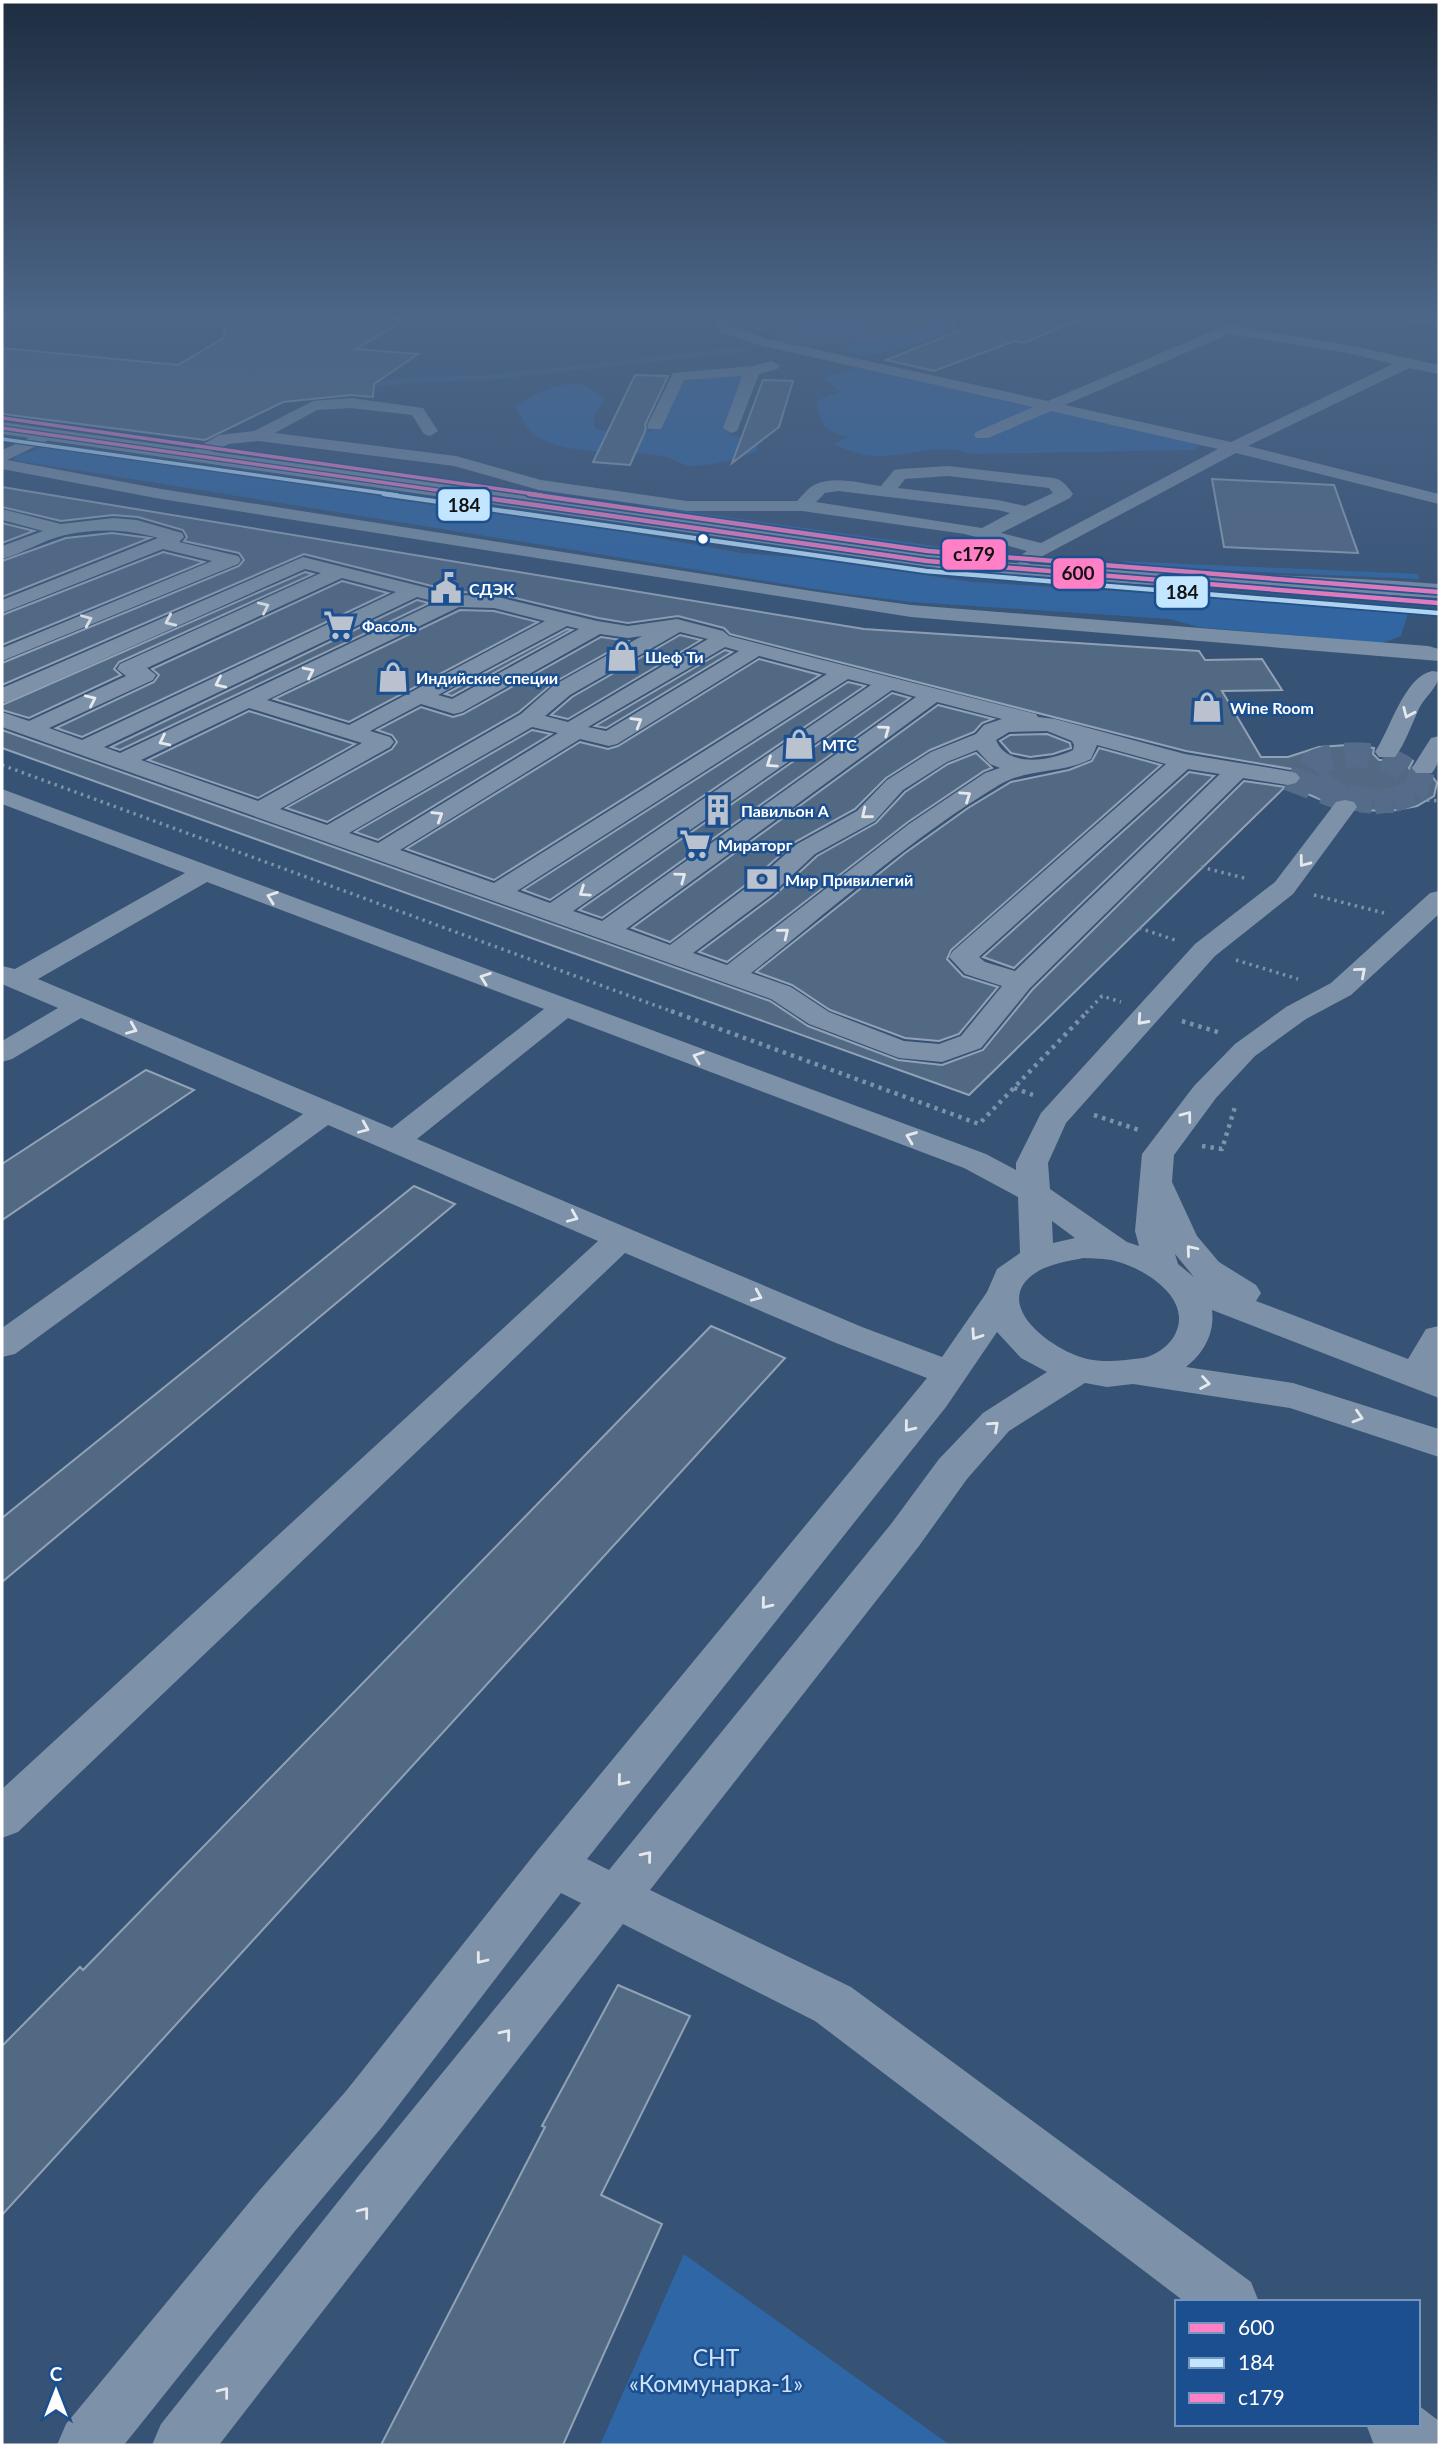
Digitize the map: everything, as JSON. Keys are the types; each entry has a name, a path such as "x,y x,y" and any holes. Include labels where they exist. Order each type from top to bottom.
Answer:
{"main road":[{"path":"16,430 872,554 1006,570 1170,580 1439,603"},
{"path":"1170,580 1439,591"}],"street":[{"path":"258,436 269,430"},
{"path":"423,430 430,431 456,461"},
{"path":"982,435 993,430"},
{"path":"1161,430 1439,499"},
{"path":"1006,570 1268,430"},
{"path":"2,456 47,435"},
{"path":"191,456 225,439 258,436 456,461 539,485 687,506 802,506 986,533 1042,549"},
{"path":"2,464 161,494 818,598 911,611 1436,666 1408,707 1398,738 1387,751"},
{"path":"885,492 900,474 948,471 1054,484 1063,494 986,533"},
{"path":"802,506 819,489 838,486 998,505 1027,512"},
{"path":"2,514 61,530"},
{"path":"2,553 61,530 113,524 143,528 175,537 2,607"},
{"path":"104,543 143,528"},
{"path":"161,543 278,574"},
{"path":"2,655 232,560"},
{"path":"2,696 303,563 456,601 494,602 597,627 628,632 677,625 716,635 722,640 1183,761 1288,778"},
{"path":"29,729 145,675 128,669 340,572"},
{"path":"83,748 414,591"},
{"path":"121,761 456,601"},
{"path":"350,733 562,620"},
{"path":"330,834 529,719 562,690 677,625"},
{"path":"13,626 46,637"},
{"path":"419,696 454,707 597,627"},
{"path":"380,852 572,734 579,723 722,640"},
{"path":"529,719 609,739 756,649"},
{"path":"497,893 845,672"},
{"path":"553,913 888,683"},
{"path":"606,931 933,695"},
{"path":"247,701 382,742 260,810"},
{"path":"975,706 991,717 985,747 994,755 1028,766"},
{"path":"2,719 781,993 819,1018 899,1049 942,1054 971,1042 1020,982 1238,770"},
{"path":"673,955 763,888 806,849 866,816 895,785 939,757 1016,724 1056,726 1080,736 1086,745 1083,754"},
{"path":"1424,768 1439,743"},
{"path":"731,975 918,829 993,778 1028,766 1071,762 1083,754 1149,752"},
{"path":"1020,982 975,968 963,957 1183,761"},
{"path":"2,796 975,1161 1032,1192 1115,1250"},
{"path":"1037,1256 1032,1163 1052,1120 1205,950 1284,888 1345,807"},
{"path":"9,977 205,873"},
{"path":"1002,1297 1004,1314 1013,1332 1029,1348 1050,1361 1078,1370 1108,1375 1137,1373 1162,1366 1181,1354 1193,1338 1197,1321 1193,1303 1173,1278 1152,1231 1158,1154 1205,1092 1245,1050 1296,1013 1341,989 1439,899"},
{"path":"9,977 849,1335 950,1373"},
{"path":"2,1054 80,1007"},
{"path":"396,1142 564,1007"},
{"path":"2,1345 326,1112"},
{"path":"1158,1154 1157,1182 1168,1210 1182,1240 1207,1270 1261,1304 1329,1340"},
{"path":"2,1818 621,1238"},
{"path":"87,2445 276,2212 364,2109 554,1866 933,1398 1002,1297 1007,1281 1019,1267 1037,1256 1059,1250 1083,1247 1115,1250 1141,1258 1173,1278 1428,1380 1439,1338"},
{"path":"182,2445 905,1535 953,1469 996,1422 1078,1370"},
{"path":"1137,1373 1293,1396 1439,1443"},
{"path":"554,1866 832,2004 1228,2300"},
{"path":"1398,2426 1423,2445"}],"path":[{"path":"1427,800 1439,802"},
{"path":"1201,867 1418,921"},
{"path":"1139,928 1276,973 1341,989"}],"green space":[{"path":"530,430 602,430 627,434 727,430 730,434 756,444 758,448 756,452 719,463 688,466 666,457 647,454 567,448 552,444"},
{"path":"830,430 1139,430 1200,446 1194,450 972,454 948,449 875,456 853,452 833,444 849,437"},
{"path":"58,446 72,446 589,521 586,523"},
{"path":"45,447 612,530 742,553 806,558 973,582 1410,607 1401,636 1382,643 1198,627 1170,619 912,602 840,593 13,460 17,456"},
{"path":"222,447 481,484 478,486 417,480 232,454"},
{"path":"647,506 1006,557 967,557 640,512"},
{"path":"752,549 976,577 1234,596 974,579"},
{"path":"1120,561 1417,574 1420,579 1147,567"},
{"name":"СНТ «Коммунарка-1»","path":"684,2254 950,2445 600,2445"}],"building":[{"path":"128,430 225,430 205,440"},
{"path":"608,430 645,430 630,465 593,462"},
{"path":"744,430 775,430 732,463"},
{"path":"1212,479 1334,485 1358,553 1224,547"},
{"path":"2,487 864,629 1199,651 1205,660 1262,659 1282,690 1222,691 1261,757 1288,757 1319,747 1347,745 1374,748 1373,754 1379,760 1395,760 1399,755 1407,757 1413,761 1409,768 1414,775 1432,776 1437,783 1434,796 1417,806 1391,811 1358,810 1355,799 1344,797 1335,799 1331,804 1291,787 1302,780 1297,770 1186,751 730,634 724,628 678,616 628,623 495,593 456,592 304,554 2,685 2,663 239,566 244,560 239,553 184,541 187,537 183,530 138,517 113,515 61,521 2,507"},
{"path":"2,523 34,531 2,543"},
{"path":"112,533 150,538 2,597 2,561 66,538"},
{"path":"163,552 204,562 2,645 2,615"},
{"path":"305,572 313,574 119,662 114,669 121,675 29,718 2,710 2,705"},
{"path":"342,581 388,593 82,737 56,728 154,682 159,675 152,669"},
{"path":"417,600 429,603 120,750 111,747"},
{"path":"460,610 494,611 538,622 349,722 274,699"},
{"path":"567,629 572,630 452,696 445,694"},
{"path":"680,635 701,640 568,719 551,715 572,697"},
{"path":"601,637 628,641 553,683 519,712 327,822 286,808 392,749 397,742 392,735 377,730 421,707 453,717 463,714"},
{"path":"725,650 732,652 606,728 595,726"},
{"path":"759,659 820,675 494,880 406,849 580,742 608,749 618,746"},
{"path":"848,682 865,686 550,900 523,890"},
{"path":"892,693 910,698 602,918 579,910"},
{"path":"938,705 993,719 982,723 974,732 930,750 886,778 855,809 795,842 752,880 670,942 632,928"},
{"path":"249,711 355,744 258,798 148,760"},
{"path":"2,730 770,1001 808,1026 898,1060 942,1065 983,1050 1032,990 1244,781 1285,787 969,1095 2,748"},
{"path":"532,730 551,734 378,840 355,832"},
{"path":"1047,734 1070,743 1071,748 1030,757 1011,753 1000,741 1010,735"},
{"path":"1099,748 1161,765 951,950 947,959 963,976 998,987 959,1034 939,1041 905,1038 830,1010 792,985 756,972 905,853 968,808 1011,782 1069,770 1092,761"},
{"path":"976,753 992,768 908,822 727,962 699,952 774,896 817,856 876,823 905,792 948,764"},
{"path":"1189,772 1214,776 1014,968 983,957"},
{"path":"146,1070 194,1090 2,1220 2,1164"},
{"path":"414,1186 455,1204 2,1582 2,1518"},
{"path":"711,1326 785,1358 2,2215 2,2046 80,1967 83,1970"},
{"path":"618,1985 690,2016 601,2195 662,2224 563,2445 381,2445 545,2127 542,2126"}],"tunnel":[{"path":"1288,778 1344,799 1372,801 1336,793 1321,784 1309,770 1313,763 1325,758 1356,755 1372,756 1400,766 1411,775 1416,786"},
{"path":"1416,786 1424,768"},
{"path":"1413,793 1416,786"},
{"path":"1413,793 1416,786"},
{"path":"1374,802 1393,800 1413,793"}],"transit line":[{"name":"600","path":"17,430 927,561 1439,603"},
{"name":"с179","path":"88,430 928,551 1439,592"},
{"name":"184","path":"2,439 926,571 1438,613"}],"place":[{"name":"СДЭК","path":"446,588"},
{"name":"Фасоль","path":"339,625"},
{"name":"Шеф Ти","path":"622,656"},
{"name":"Индийские специи","path":"393,677"},
{"name":"Wine Room","path":"1207,707"},
{"name":"МТС","path":"799,744"},
{"name":"Павильон А","path":"718,810"},
{"name":"Мираторг","path":"695,844"},
{"name":"Мир Привилегий","path":"762,879"}]}
